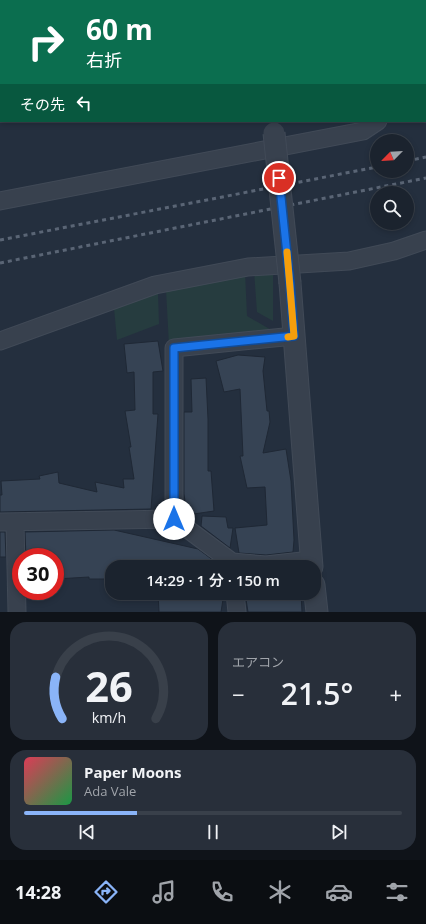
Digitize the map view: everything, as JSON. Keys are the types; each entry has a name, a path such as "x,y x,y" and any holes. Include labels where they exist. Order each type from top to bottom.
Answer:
{"street":[{"path":"0,201 363,131 376,122"},
{"path":"274,127 290,283 312,560"},
{"path":"0,341 156,285 248,267 349,261 394,251 426,240"},
{"path":"174,519 174,348 294,336"},
{"path":"18,612 7,523 174,519 227,560"},
{"path":"236,600 237,612"},
{"path":"316,600 317,612"}],"green space":[{"path":"254,271 273,271 273,321 257,312"},
{"path":"245,272 247,316 280,335 169,345 166,290"},
{"path":"158,293 159,324 117,340 114,308"}],"building":[{"path":"158,341 163,371 153,372 153,414 158,414 151,509 0,512 0,495 2,495 1,481 40,479 39,476 58,472 59,483 97,492 95,482 124,488 123,479 134,479 129,447 131,447 125,411 135,410 134,372 127,373 124,344"},
{"path":"238,355 265,357 263,371 267,411 269,411 270,422 263,453 286,449 291,481 294,540 293,552 266,555 239,553 235,528 267,525 265,487 247,488 240,456 243,456 240,389 224,392 216,361"},
{"path":"206,378 208,471 211,471 214,511 187,515 184,494 184,412 192,412 191,379"},
{"path":"202,516 226,517 228,528 233,528 230,548 201,526"},
{"path":"114,530 198,549 213,560 105,560 105,579 89,579 89,577 64,579 64,548 26,548 25,532"},
{"path":"0,532 5,532 6,557 0,557"},
{"path":"158,600 223,600 221,612 159,612"},
{"path":"246,600 301,600 302,612 248,612"}],"railway":[{"path":"414,160 426,157"},
{"path":"0,240 370,168"},
{"path":"0,263 426,178"}],"slow traffic":[{"path":"287,252 294,336 288,337"}],"route":[{"path":"174,519 174,348 294,336 279,178"}]}
